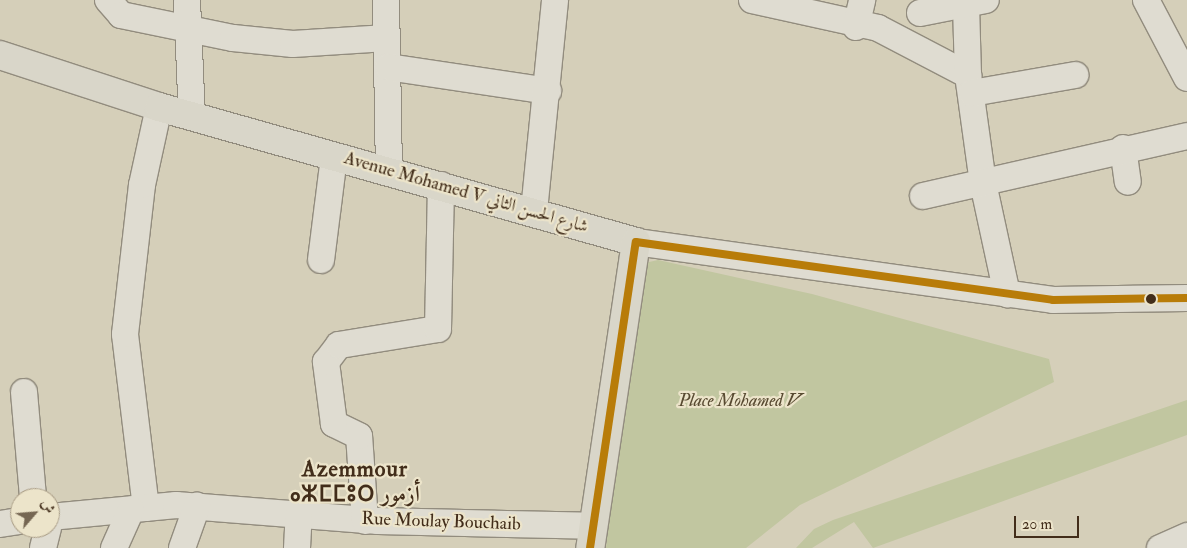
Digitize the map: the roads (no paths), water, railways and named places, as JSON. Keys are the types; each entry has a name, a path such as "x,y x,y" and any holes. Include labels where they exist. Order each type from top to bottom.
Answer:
{"main road":[{"name":"Avenue Mohamed V شارع الحسن الثاني","path":"0,55 159,108 534,211 636,242"},
{"path":"591,537 636,242"}],"street":[{"path":"108,0 121,15 187,30 294,44 387,38"},
{"path":"187,0 192,117"},
{"path":"386,0 389,172"},
{"path":"534,211 548,91 555,0"},
{"path":"862,0 867,28"},
{"path":"1146,0 1187,78"},
{"path":"768,2 867,28 970,84 1075,75"},
{"path":"867,28 922,7 976,2 970,84 983,183 1007,294"},
{"path":"388,68 548,91"},
{"path":"114,548 139,509 125,334 142,185 159,108"},
{"path":"923,196 1123,148 1187,136"},
{"path":"1123,148 1128,182"},
{"path":"321,260 334,157"},
{"path":"364,521 359,436 334,424 326,362 339,346 438,329 441,185"},
{"path":"636,242 1053,300 1187,298"},
{"path":"24,392 33,488"},
{"path":"182,548 197,506"},
{"name":"Rue Moulay Bouchaib","path":"60,520 139,509 197,506 364,521 591,537"},
{"path":"296,548 299,515"},
{"path":"1160,548 1187,536"}],"district":[{"name":"Azemmour ⴰⵣⵎⵎⵓⵔ أزمور","path":"355,482"}],"park label":[{"name":"Place Mohamed V","path":"740,401"}]}
